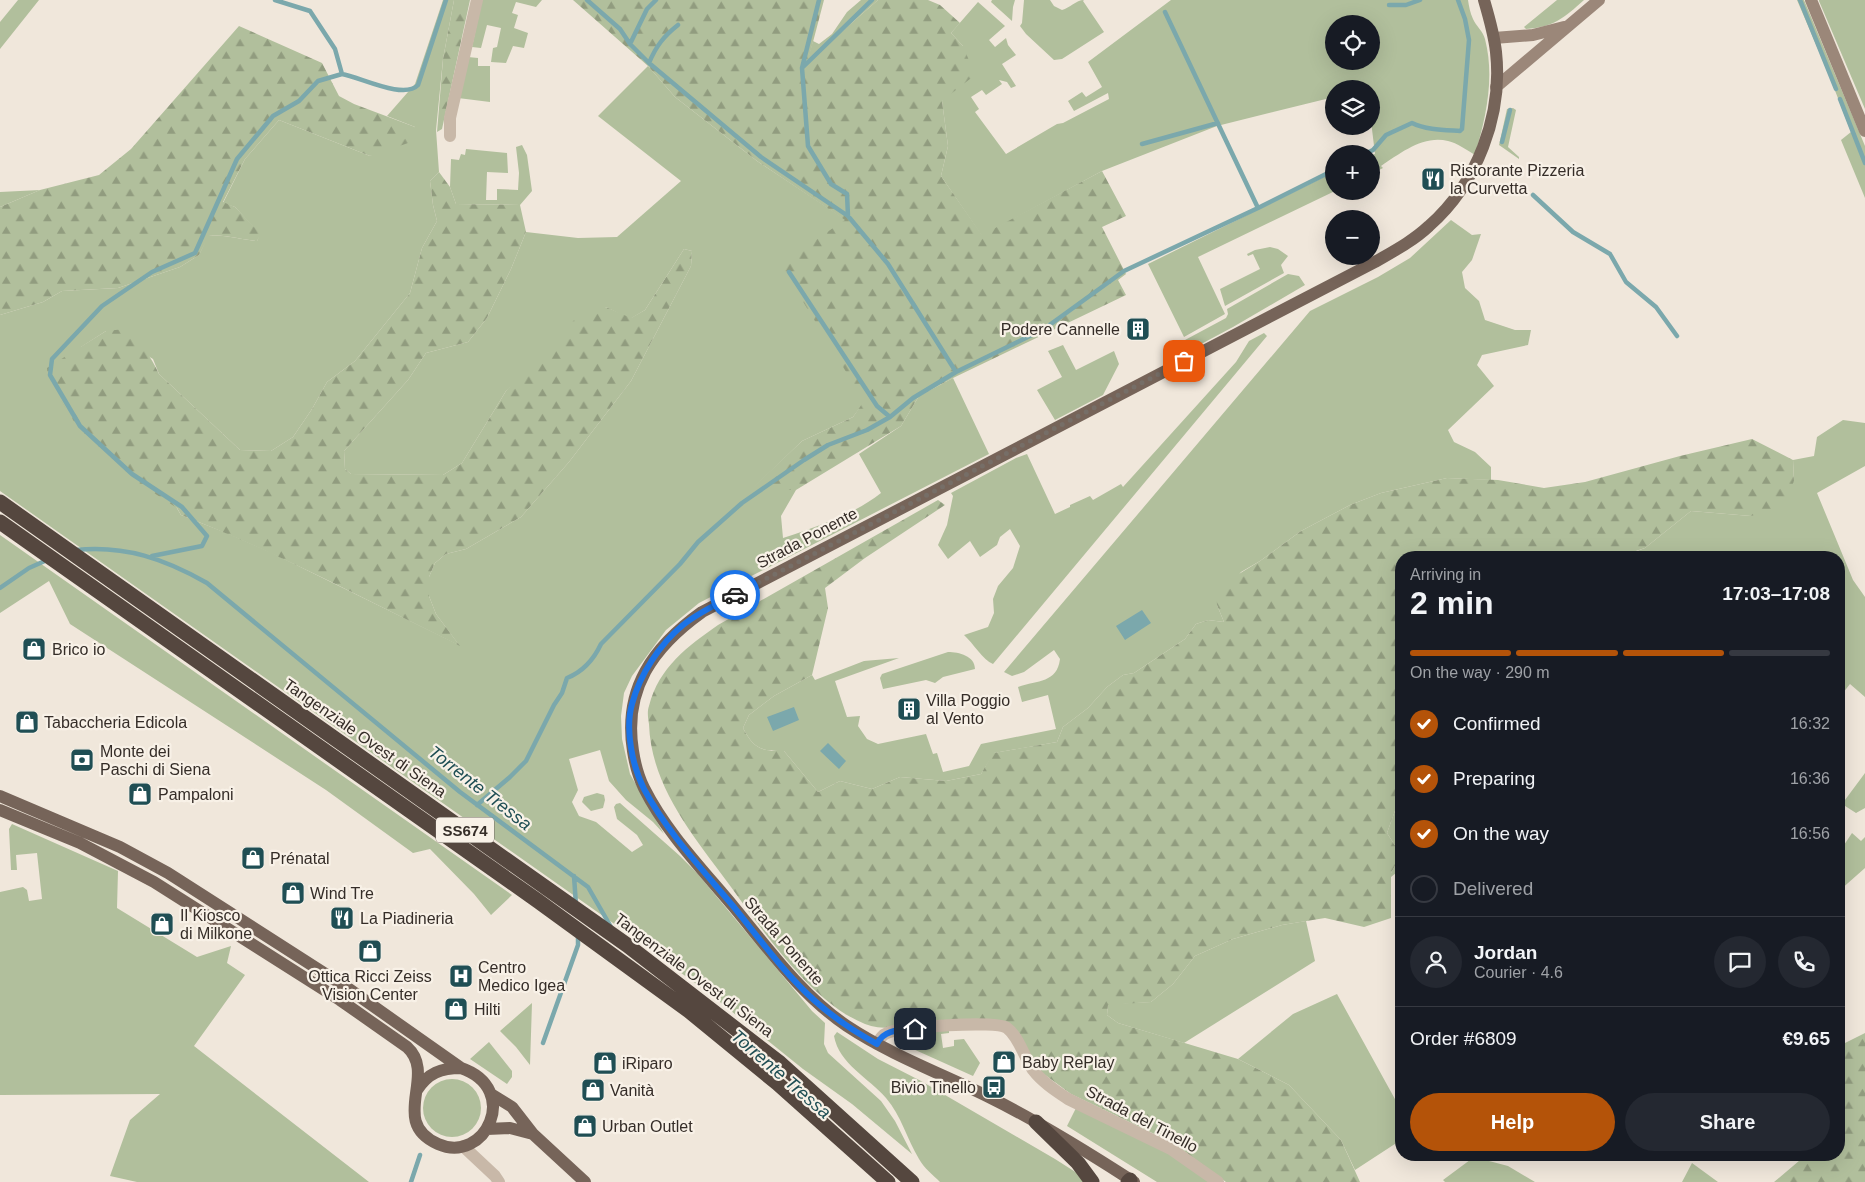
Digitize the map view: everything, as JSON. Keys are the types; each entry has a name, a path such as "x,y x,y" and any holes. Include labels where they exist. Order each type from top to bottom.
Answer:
{"highway":[{"name":"Tangenziale Ovest di Siena","path":"0,502 627,945 780,1063 912,1182"},
{"name":"Tangenziale Ovest di Siena","path":"0,522 538,901 690,1011 777,1083 888,1182"},
{"path":"1036,1122 1078,1163 1092,1182"}],"main road":[{"name":"Strada Ponente","path":"1130,1181 1036,1122 987,1096 877,1044 832,1015 803,988 684,848 658,812 644,788 636,768 631,741 632,704 642,677 662,647 683,626 702,612 1375,262 1428,227 1450,206 1469,178 1484,144 1493,110 1497,66 1494,38 1484,0"},
{"path":"0,796 120,847 168,872 356,994 461,1068 479,1077 491,1094 512,1107 533,1134 585,1182"},
{"path":"0,810 80,843 135,871 249,941 356,1011 412,1052 419,1072 413,1104 414,1117 419,1129 427,1138 438,1145 463,1146 481,1136 487,1129 493,1111 491,1094"},
{"path":"416,1092 423,1080 434,1072 447,1068 461,1068"},
{"path":"487,1129 510,1128 533,1134"}],"street":[{"path":"450,136 450,118 477,0"},
{"path":"1496,87 1599,0"},
{"path":"1811,0 1865,131"},
{"path":"1494,38 1533,35 1571,24"},
{"name":"Strada del Tinello","path":"877,1044 882,1036 898,1030 970,1024 1001,1025 1010,1031 1033,1070 1053,1089 1068,1099 1171,1149 1218,1182"},
{"path":"463,1146 499,1182"}],"green space":[{"path":"18,0 39,0 0,49 0,22"},
{"path":"443,0 454,0 443,59 436,130 439,172 430,181 437,221 422,248 410,293 355,361 327,382 293,437 271,451 240,450 159,374 153,359 106,331 81,347 181,515 272,553 459,645 436,614 429,596 429,577 435,563 446,554 466,549 521,517 569,462 631,381 691,266 692,251 684,249 645,310 630,319 606,307 506,391 462,463 443,475 351,474 345,469 344,451 408,380 426,353 468,342 487,318 511,269 526,232 578,238 617,237 681,181 598,116 648,66 675,97 757,161 846,220 784,269 865,401 853,417 802,441 751,490 796,490 781,516 783,538 834,520 859,508 881,493 859,454 901,426 919,396 953,378 989,454 699,603 666,630 632,676 624,693 621,716 622,739 630,774 664,834 653,822 626,800 609,781 600,750 569,759 578,790 572,802 579,816 596,822 632,852 643,845 637,835 617,819 614,807 620,803 697,873 812,1011 825,1023 824,1044 828,1053 881,1101 895,1121 912,1154 852,1104 803,1069 715,998 630,935 0,491 0,315 43,302 62,291 118,288 180,267 199,255 208,236 257,241 260,234 235,207 223,203 245,159 279,120 370,156 415,127 387,116 415,84"},
{"path":"454,0 470,0 442,129 437,132 443,59"},
{"path":"482,0 542,0 536,7 516,2 512,13 518,15 514,28 528,33 524,48 513,46 506,63 491,62 493,48 497,47 501,28 487,25 481,48 472,47"},
{"path":"573,0 824,0 808,61 878,0 928,0 940,5 960,23 951,33 963,46 975,75 942,101 948,146 941,176 982,235 1102,171 1126,216 1102,227 1126,274 1118,280 1126,295 919,396 901,426 796,490 750,490 802,441 853,417 864,401 783,269 783,262 845,220 757,161 675,97 648,66"},
{"path":"861,0 878,0 807,62 813,41 819,44 832,34 847,12"},
{"path":"992,0 1015,0 1012,21 991,2"},
{"path":"1024,0 1050,0 1054,6 1062,10 1078,1 1084,0 1104,32 1062,59 1054,60 1020,26 1022,23"},
{"path":"1171,0 1468,0 1474,22 1483,33 1485,39 1489,68 1486,112 1475,155 1448,141 1430,141 1404,151 1381,166 1383,168 1380,170 1380,145 1374,145 1373,135 1380,135 1380,80 1325,80 1325,99 1217,126 1102,171 982,236 941,176 948,146 942,101 963,46 951,33 978,2 1005,26 989,40 995,47 1006,38 1008,45 1016,55 1002,64 1016,86 1011,88 1007,82 999,80 1002,84 986,95 982,90 971,97 979,109 975,112 1006,154 1057,124 1063,123 1109,99 1108,93 1074,111 1068,101 1082,92 1086,97 1102,87 1088,62"},
{"path":"1557,0 1584,0 1558,21 1536,28 1526,29 1524,27"},
{"path":"1797,0 1804,0 1865,146 1865,198 1841,140 1851,132"},
{"path":"1865,0 1865,109 1819,1"},
{"path":"239,26 322,63 339,96 354,104 415,127 411,142 370,156 279,120 245,159 223,202 235,207 261,234 257,241 209,236 199,255 180,267 118,288 62,291 43,302 0,315 0,207 40,190 99,175 131,149"},
{"path":"468,57 478,58 478,66 490,66 490,102 458,98"},
{"path":"1513,108 1516,110 1508,147 1519,159 1499,145 1507,109"},
{"path":"522,145 527,155 532,191 520,205 456,204 450,187 451,159 459,160 461,154 465,155 466,149 507,153 508,173 487,172 486,200 497,200 497,189 518,190 519,173 516,147"},
{"path":"439,172 450,187 456,204 520,205 526,232 511,269 487,318 468,342 426,353 408,380 344,451 345,469 351,474 443,475 462,463 506,391 578,316 606,307 631,318 645,310 684,249 692,251 691,266 631,381 569,462 521,517 466,549 446,554 435,563 429,577 429,596 436,614 460,646 287,561 181,515 177,508 131,478 78,428 48,379 47,368 106,331 125,329 145,350 159,374 240,450 271,451 293,437 327,382 355,361 410,293 422,248 437,221 430,181"},
{"path":"1325,176 1325,196 1198,257 1225,314 1184,337 1148,264"},
{"path":"40,190 0,207 0,192"},
{"path":"1451,220 1472,235 1481,234 1472,260 1462,272 1465,288 1479,301 1485,320 1515,330 1531,330 1528,345 1482,355 1477,365 1494,386 1448,430 1454,442 1475,452 1491,467 1491,480 1447,478 1381,493 1350,505 1301,531 1260,561 1241,572 1217,605 1224,622 1208,620 1196,624 1185,639 1134,673 1123,675 1107,687 1088,708 1063,727 1057,742 994,753 981,774 946,781 900,777 872,789 840,781 818,792 784,751 764,749 755,745 751,740 743,728 749,715 774,696 812,675 815,680 864,661 899,658 835,681 847,717 860,716 858,726 867,739 878,744 926,734 933,754 937,753 943,772 969,766 981,744 1056,729 1048,695 1022,702 1018,687 1051,677 1055,673 1060,659 1054,650 1024,672 1012,676 1004,672 1310,311 1378,277 1410,258"},
{"path":"1270,247 1278,249 1288,256 1281,265 1284,273 1225,306 1220,289 1260,269 1253,254 1248,256 1247,254"},
{"path":"1288,274 1299,276 1305,285 1190,350 1185,340 1226,318 1228,314 1227,309"},
{"path":"1264,333 1267,336 993,664 989,662 964,635 988,627 994,613 993,599 998,586 1013,568 1020,546 1010,529 1000,537 997,545 980,557 970,541 948,559 938,545 947,525 953,496 951,493 1027,454 1055,514 1090,496 1093,500 1121,484 1123,487 1236,362 1249,341"},
{"path":"1063,345 1076,370 1114,351 1119,364 1103,395 1055,420 1037,390 1062,377 1048,351"},
{"path":"1843,420 1865,423 1865,466 1817,493 1841,551 1637,551 1645,548 1691,511 1751,516 1794,481 1793,460 1814,456 1817,437"},
{"path":"1752,439 1793,460 1794,481 1783,507 1751,516 1691,511 1645,548 1636,551 1395,551 1395,811 1387,833 1395,846 1395,866 1391,873 1391,918 1364,927 1325,918 1282,925 1233,939 1195,956 1173,984 1151,1002 1108,1005 1107,1015 1118,1023 1238,1059 1289,1085 1341,1140 1360,1182 1226,1182 1173,1143 1071,1094 1037,1069 1004,1022 887,1028 865,1024 845,1014 808,983 774,945 690,831 667,791 658,770 652,747 648,710 660,680 676,659 718,625 938,500 945,505 865,558 825,588 828,608 812,675 774,696 749,715 743,728 755,745 764,749 784,751 818,792 840,781 872,789 900,777 946,781 981,774 993,753 1057,742 1063,727 1088,708 1107,687 1123,675 1134,673 1185,639 1196,624 1208,620 1224,622 1217,605 1216,588 1260,561 1301,531 1350,505 1381,493 1447,478 1498,480 1544,488 1585,482"},
{"path":"0,535 512,895 491,915 474,894 430,849 413,853 326,790 70,624 49,581 0,613"},
{"path":"1845,561 1853,580 1865,597 1865,697 1850,684 1845,690"},
{"path":"948,652 966,656 972,661 975,669 943,677 935,683 926,680 883,689 880,678 882,674"},
{"path":"1865,773 1865,808 1856,813 1845,806 1845,800"},
{"path":"597,793 604,795 603,808 591,811 582,802 584,797"},
{"path":"1395,811 1395,846 1387,833"},
{"path":"12,824 118,871 117,908 197,957 231,946 227,963 245,975 194,1046 369,1182 137,1182 110,1176 130,1120 160,1094 0,1095 0,892 23,887 27,890 29,901 42,899 37,853 16,855 17,870 11,870 9,829"},
{"path":"1852,833 1861,841 1865,837 1865,868 1845,886 1845,844"},
{"path":"1395,866 1395,874 1391,877"},
{"path":"1306,921 1315,961 1184,1043 1118,1023 1107,1015 1108,1004 1151,1002 1173,984 1195,956 1233,939 1282,925"},
{"path":"1337,994 1395,1099 1395,1144 1355,1170 1341,1140 1289,1085 1238,1059 1293,1014"},
{"path":"532,1003 530,1065 500,1031"},
{"path":"949,1030 949,1033 941,1034 943,1048 954,1046 954,1040 964,1039 980,1063 973,1076 902,1044 905,1039 915,1033"},
{"path":"837,1032 878,1059 921,1081 1055,1159 1077,1173 1086,1182 940,1182 921,1162 900,1119 886,1098 848,1063 842,1055 834,1036"},
{"path":"1865,1033 1865,1182 1774,1182 1799,1161 1845,1161 1845,1043"},
{"path":"489,1042 512,1071 512,1077 507,1084 470,1059"},
{"path":"446,1079 458,1079 473,1087 481,1102 481,1114 473,1129 458,1137 446,1137 431,1129 423,1114 423,1102 431,1087"},
{"path":"1076,1108 1179,1159 1209,1182 1157,1182 1067,1126"},
{"path":"1469,1161 1489,1161 1508,1166 1535,1182 1445,1182 1443,1180"},
{"path":"1692,1163 1718,1182 1682,1182"}],"water":[{"path":"1142,610 1151,623 1125,640 1116,626"},
{"path":"794,707 799,720 773,731 767,717"},
{"path":"828,743 846,761 839,769 820,751"}],"waterway":[{"path":"152,556 202,546 207,536 182,507 132,474 80,426 50,375 52,359 102,306 152,272 195,253 237,159 273,116 299,101 318,81 342,74 335,49 310,11 275,0"},
{"path":"342,74 393,89 411,89 418,85 446,0"},
{"path":"587,0 620,29 630,44"},
{"path":"656,0 647,9 630,44 649,63 761,157 848,216 888,264 956,372"},
{"path":"819,0 802,68 808,146 831,184 847,194 848,216"},
{"path":"803,67 872,0"},
{"path":"1389,5 1406,5 1420,0"},
{"path":"1377,145 1386,135 1412,123 1436,129 1460,131 1462,129 1469,40 1465,19 1458,0"},
{"path":"1800,0 1836,89"},
{"path":"1165,12 1258,208"},
{"path":"649,63 661,42 678,25"},
{"path":"1840,99 1865,163"},
{"path":"1502,142 1510,110"},
{"path":"1142,144 1218,123"},
{"path":"477,805 526,761 562,693 567,678 587,664 601,644 680,564 698,542 742,503 828,445 867,430 890,417 913,398 956,372 1044,329 1124,271 1325,174"},
{"path":"1533,195 1573,232 1610,254 1626,282 1656,307 1677,336"},
{"path":"789,272 877,406 890,417"},
{"name":"Torrente Tressa","path":"76,550 111,550 144,556 176,567 207,583 460,792 588,887 611,927"},
{"name":"Torrente Tressa","path":"0,588 29,568 47,560"},
{"path":"574,876 576,905"},
{"path":"543,1043 578,945 578,936"},
{"path":"411,1182 420,1155"}],"way so far":[{"path":"735,595 1184,361"}],"place":[{"name":"Ristorante Pizzeria la Curvetta","path":"1433,179"},
{"name":"Podere Cannelle","path":"1138,329"},
{"name":"Brico io","path":"34,649"},
{"name":"Villa Poggio al Vento","path":"909,709"},
{"name":"Tabaccheria Edicola","path":"27,722"},
{"name":"Monte dei Paschi di Siena","path":"82,760"},
{"name":"Pampaloni","path":"140,794"},
{"name":"Prénatal","path":"253,858"},
{"name":"Wind Tre","path":"293,893"},
{"name":"La Piadineria","path":"342,918"},
{"name":"Il Kiosco di Milkone","path":"162,924"},
{"name":"Ottica Ricci Zeiss Vision Center","path":"370,951"},
{"name":"Centro Medico Igea","path":"461,976"},
{"name":"Hilti","path":"456,1009"},
{"name":"Baby RePlay","path":"1004,1062"},
{"name":"iRiparo","path":"605,1063"},
{"name":"Bivio Tinello","path":"994,1087"},
{"name":"Vanità","path":"593,1090"},
{"name":"Urban Outlet","path":"585,1126"}],"route":[{"path":"735,595 702,612 683,626 662,647 642,677 632,704 630,720 631,741 640,779 658,812 684,848 814,1000 860,1035 877,1044 882,1036 887,1033 915,1029"}]}
